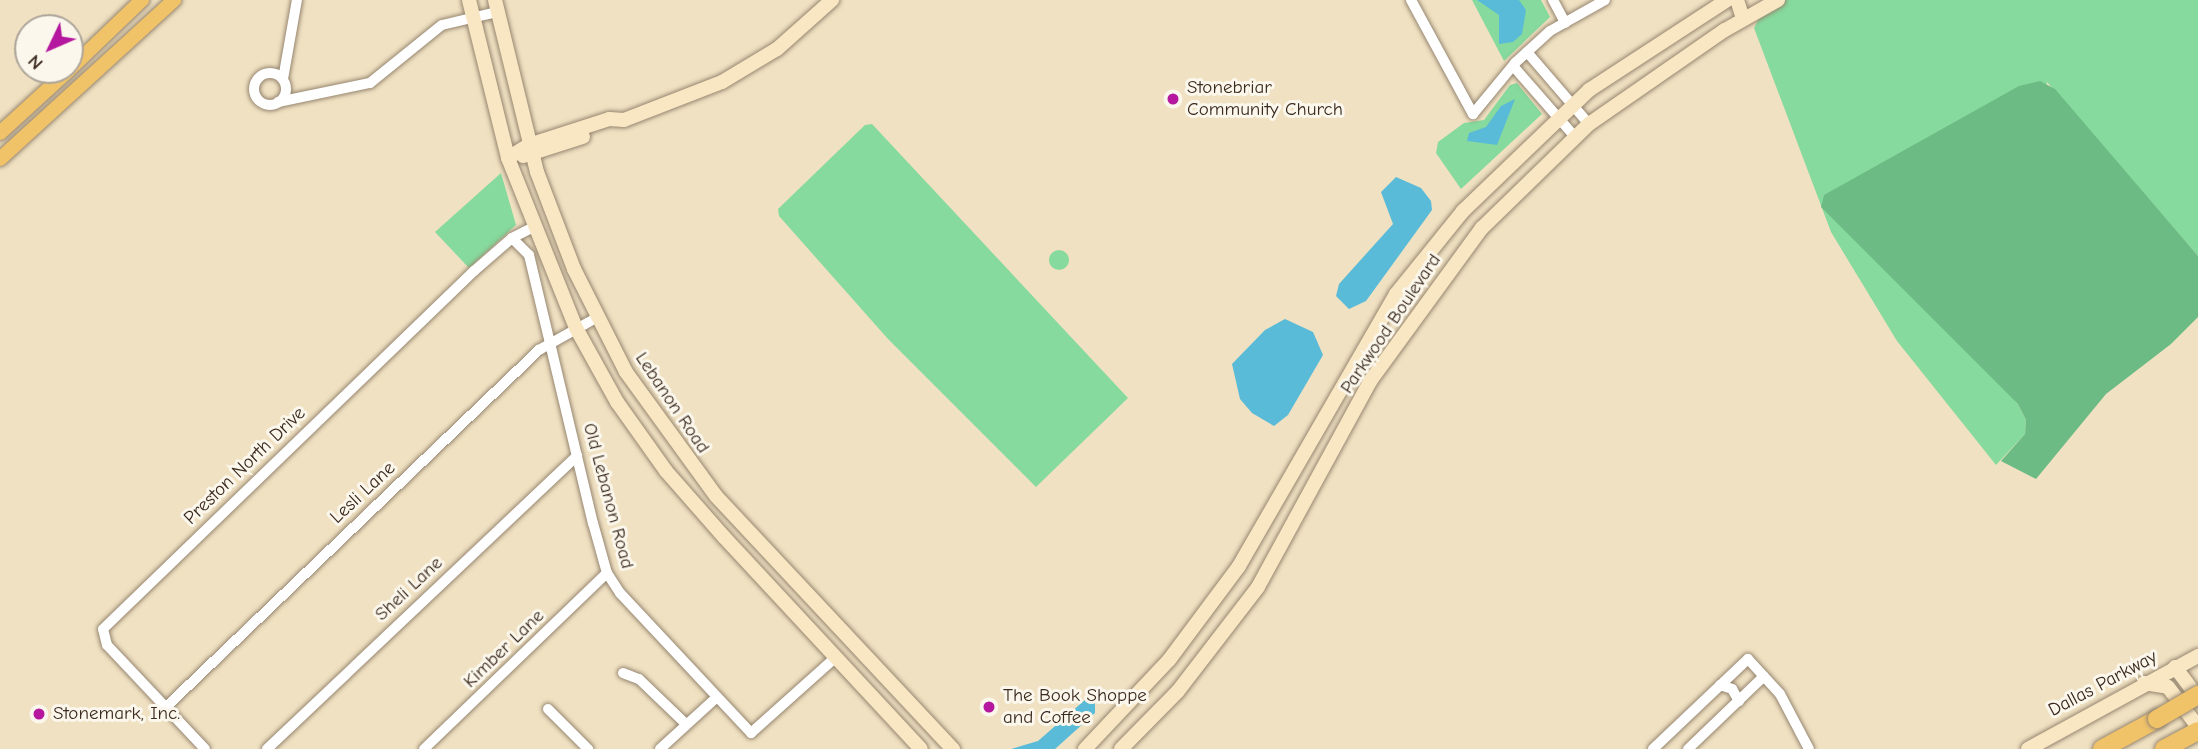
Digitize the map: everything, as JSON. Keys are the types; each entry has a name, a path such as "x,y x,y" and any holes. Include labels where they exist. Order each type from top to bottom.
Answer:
{"highway":[{"path":"2102,749 2198,696"},
{"path":"2170,746 2198,729"}],"main road":[{"path":"84,55 142,0"},
{"path":"0,159 67,101 174,0"},
{"path":"469,0 508,158 576,328 617,402 666,471 921,749"},
{"path":"508,158 609,119 619,121 687,97 758,62 832,0"},
{"path":"1737,0 1743,19"},
{"name":"Parkwood Boulevard","path":"1121,749 1178,691 1250,598 1321,479 1390,354 1482,228 1589,124 1725,30 1778,0"},
{"path":"1721,2 1725,30"},
{"name":"Parkwood Boulevard","path":"1085,749 1135,700 1202,620 1239,566 1396,294 1463,211 1571,105 1648,48 1721,2"},
{"name":"Lebanon Road","path":"496,6 530,150 596,318 626,372 688,462 851,643 953,749"},
{"path":"0,133 55,84"},
{"path":"52,87 67,101"},
{"path":"1463,211 1482,228"},
{"path":"1368,340 1390,354"},
{"path":"1297,467 1321,479"},
{"path":"836,657 851,643"},
{"name":"Dallas Parkway","path":"2028,749 2144,683 2175,667 2195,662"},
{"path":"2175,667 2198,696"},
{"path":"2144,683 2168,687 2198,729"}],"street":[{"path":"278,103 284,84 285,59 295,30 297,0"},
{"path":"1411,0 1473,114 1527,52 1565,23 1605,0"},
{"path":"1553,0 1565,23"},
{"path":"285,59 256,81 255,95 266,104 370,83 442,25 473,17 496,6"},
{"path":"1527,52 1589,124"},
{"path":"1514,66 1575,137"},
{"path":"268,73 305,95"},
{"name":"Preston North Drive","path":"205,749 107,645 103,629 512,238 534,226"},
{"name":"Old Lebanon Road","path":"512,238 529,255 553,342 577,456 607,573 636,613 751,733 836,657"},
{"name":"Lesli Lane","path":"165,708 499,388 553,342 596,318"},
{"name":"Sheli Lane","path":"267,749 577,456"},
{"name":"Kimber Lane","path":"424,749 607,573"},
{"path":"1653,749 1748,659 1789,708 1809,749"},
{"path":"623,673 639,679 686,724"},
{"path":"1688,749 1764,676"},
{"path":"1720,685 1732,689 1739,701"},
{"path":"660,749 717,697"},
{"path":"548,709 588,749"}],"green space":[{"path":"1472,0 1497,0 1503,10 1514,0 1541,0 1550,17 1504,61"},
{"path":"1786,0 2198,0 2198,256 2047,82 1997,379 2018,404 2026,420 2025,434 1996,465 1897,341 1831,232 1754,28 1761,14"},
{"path":"2040,81 2055,89 2198,256 2198,317 2171,344 2106,394 2036,479 2001,461 2025,434 2026,420 2018,404 1821,207 1824,195 2019,86"},
{"path":"1517,83 1542,114 1461,189 1436,153 1438,142 1464,123 1484,120 1510,85"},
{"path":"872,124 1128,398 1036,487 888,339 779,216 778,209 865,125"},
{"path":"501,173 516,225 469,268 435,232"},
{"path":"1055,250 1063,250 1069,260 1063,270 1055,270 1049,264 1049,256"}],"water":[{"path":"1477,0 1519,0 1526,10 1522,34 1513,42 1499,44 1499,15"},
{"path":"1515,99 1497,145 1467,141 1469,133 1486,127 1501,106"},
{"path":"1396,177 1421,188 1431,201 1432,210 1366,301 1349,309 1336,296 1339,284 1393,224 1381,192"},
{"path":"1285,319 1313,332 1323,355 1288,415 1274,426 1252,413 1240,399 1232,364 1265,330"},
{"path":"1086,699 1095,701 1095,713 1055,749 1011,749 1038,741"}],"place":[{"name":"Stonebriar Community Church","path":"1173,99"},
{"name":"The Book Shoppe and Coffee","path":"989,707"},
{"name":"Stonemark, Inc.","path":"39,714"}]}
